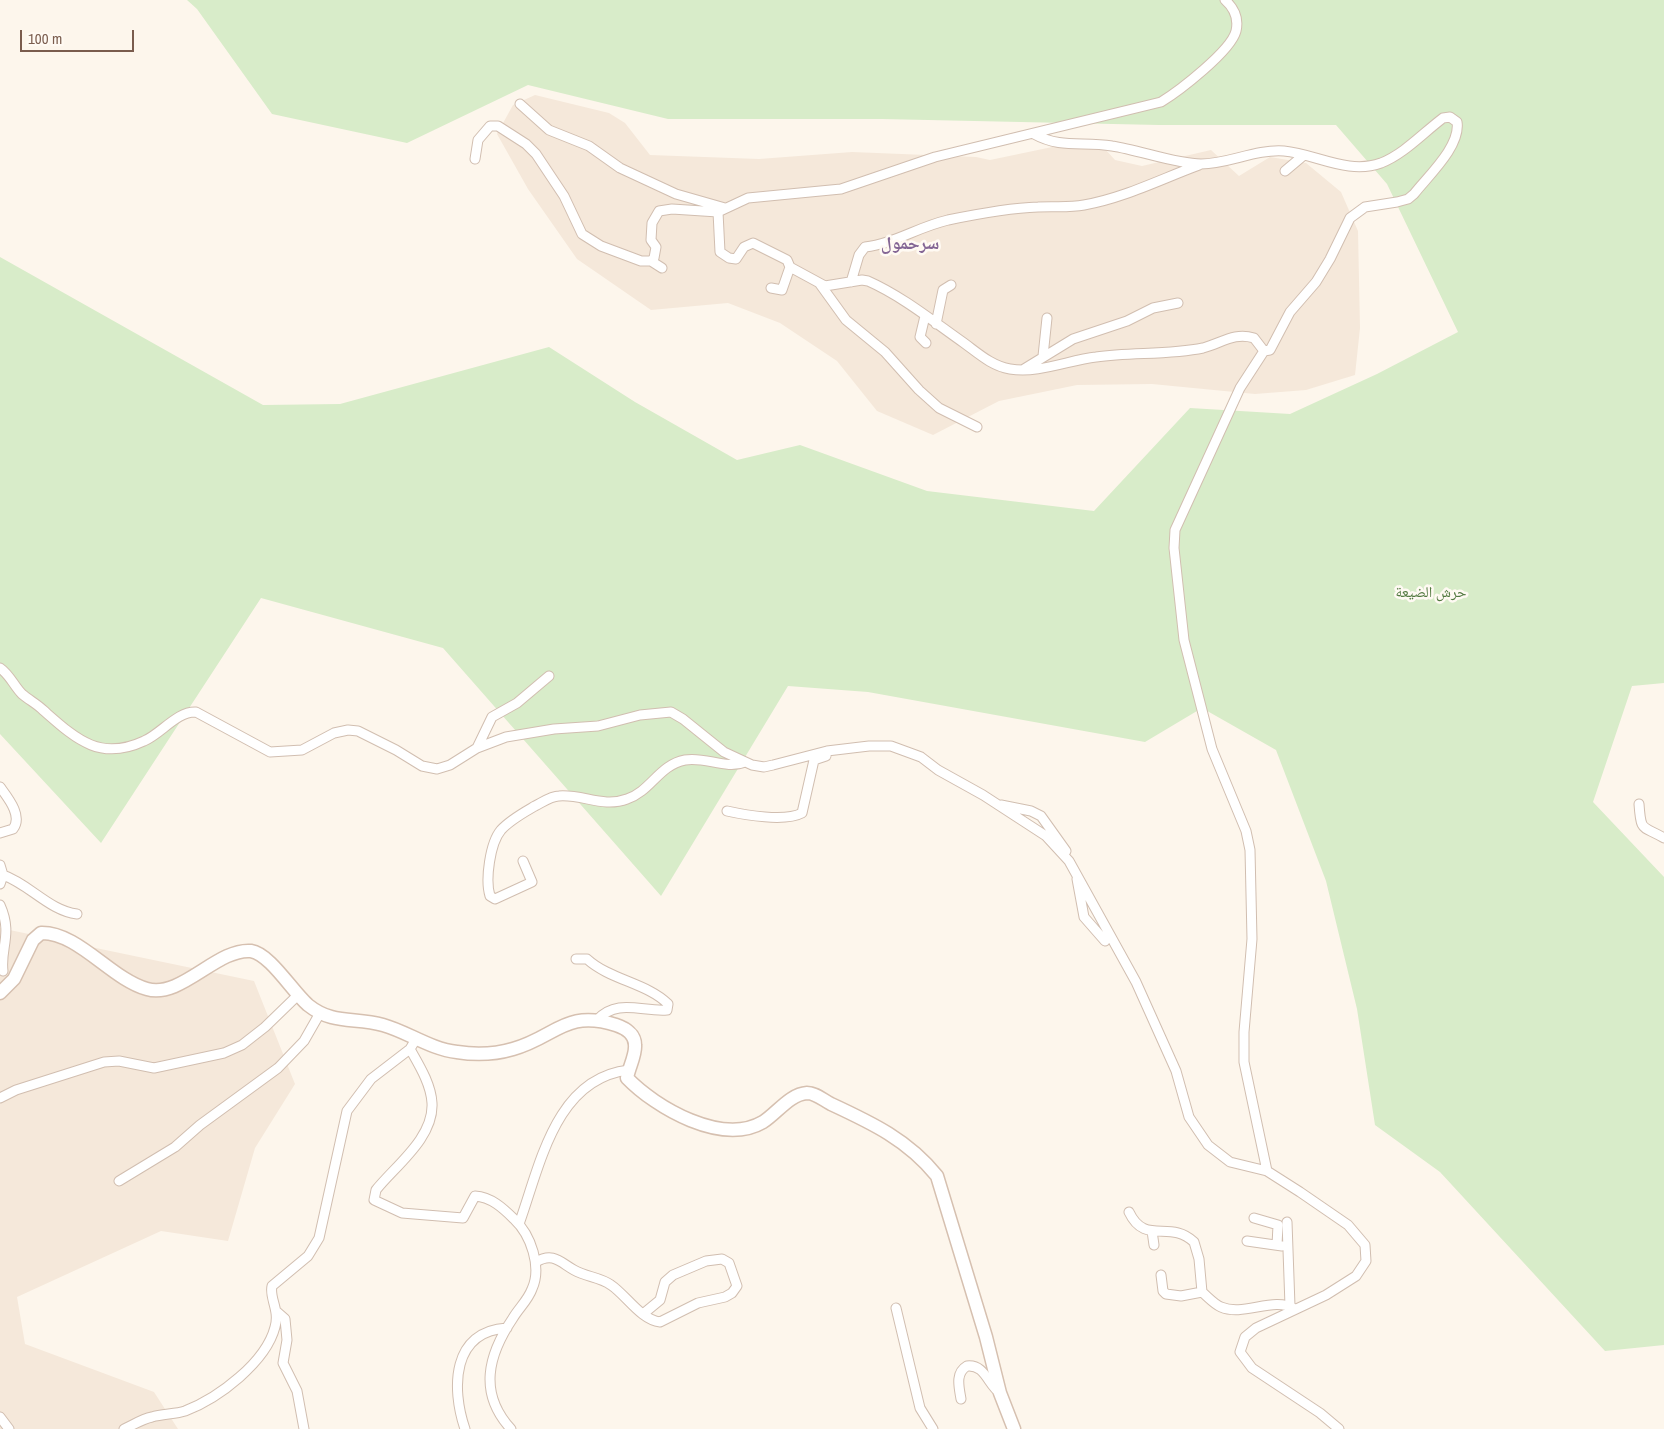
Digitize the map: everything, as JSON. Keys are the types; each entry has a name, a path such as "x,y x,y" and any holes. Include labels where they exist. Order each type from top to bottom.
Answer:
{"street":[{"path":"651,261 654,258 656,247 651,240 652,223 659,212 672,210 722,210 753,196 842,189 935,157 1147,107 1174,94 1214,59 1236,33 1235,12 1225,0"},
{"path":"520,104 549,130 589,146 620,168 676,194 722,210"},
{"path":"851,282 859,254 865,247 887,244 896,238 926,226 982,214 1039,207 1077,206 1104,200 1201,164 1247,154 1282,151 1304,155 1333,164 1371,165 1381,163 1394,155 1443,118 1450,117 1457,122 1456,132 1448,152 1414,194 1408,199 1397,202 1364,207 1350,218 1330,260 1316,282 1290,312 1270,350 1264,351 1240,388 1227,421 1177,522 1174,538 1183,630 1199,702 1212,749 1246,830 1250,850 1252,939 1244,1032 1244,1062 1266,1171"},
{"path":"475,158 478,140 490,126 498,126 526,144 536,154 564,196 582,234 602,246 641,261 651,261 662,268"},
{"path":"1034,134 1049,142 1109,145 1201,164"},
{"path":"1285,171 1304,155"},
{"path":"722,210 720,252 724,255 736,259 744,247 753,243 787,260 790,267 824,286 862,280 879,286 987,360 1002,368 1021,371 1098,356 1204,348 1238,336 1254,338 1264,351"},
{"path":"771,288 782,290 790,267"},
{"path":"819,284 846,320 885,352 919,390 939,408 977,427"},
{"path":"936,324 943,290 951,285"},
{"path":"1021,371 1042,356 1094,331 1127,321 1153,308 1178,303"},
{"path":"925,316 920,338 926,343"},
{"path":"1042,356 1047,318"},
{"path":"0,668 21,693 60,726 85,744 100,748 130,746 144,741 159,733 183,713 189,712 202,715 234,735 270,752 302,750 326,736 348,730 371,736 429,768 443,768 477,748 506,737 598,726 640,715 664,712 676,714 724,752 745,762 764,767 827,751 879,746 912,752 938,770 1019,817 1046,836 1069,861"},
{"path":"477,748 492,717 517,703 549,676"},
{"path":"727,810 750,816 775,817 802,812 814,760 826,756 827,751"},
{"path":"522,861 532,882 502,897 495,899 490,896 488,868 500,832 512,820 545,801 563,796 614,803 634,796 673,763 692,759 737,765 745,762"},
{"path":"0,787 17,816 17,822 13,829 0,832"},
{"path":"995,804 1032,811 1041,816 1064,847 1069,861 1136,982 1176,1071 1186,1108 1195,1128 1208,1145 1230,1162 1266,1171 1330,1211 1348,1225 1365,1245 1366,1261 1356,1276 1326,1295 1293,1308 1256,1328 1241,1344 1240,1352 1252,1368 1320,1413 1333,1427"},
{"path":"1639,804 1642,826 1645,830 1664,838"},
{"path":"0,865 1,879 16,879 68,913 77,914"},
{"path":"1076,874 1079,899 1084,917 1104,941"},
{"path":"0,905 7,932 2,972 10,970 24,958"},
{"path":"0,993 14,979 24,958 37,936 41,933 52,934 73,943 135,984 157,991 170,987 236,952 253,952 265,958 298,996 320,1013 341,1021 382,1025 413,1044 454,1052 501,1052 527,1044 566,1023 596,1020 622,1027 634,1037 636,1047 627,1078 638,1090 688,1118 718,1129 739,1131 753,1127 776,1113 794,1097 813,1094 895,1136 914,1152 936,1176 986,1337 1000,1393 1014,1429"},
{"path":"576,959 587,959 596,967 646,990 668,1004 666,1010 657,1011 623,1006 601,1015 596,1020"},
{"path":"0,1098 16,1090 104,1062 119,1061 154,1068 224,1053 242,1045 265,1027 298,996"},
{"path":"119,1181 175,1147 200,1125 278,1068 304,1041 320,1013"},
{"path":"413,1044 431,1095 431,1111 420,1138 376,1190 374,1200 402,1213 463,1218 475,1196 482,1196 496,1203 519,1224 536,1262 532,1290 495,1350 489,1379 498,1410 512,1429"},
{"path":"124,1429 148,1417 183,1412 202,1403 232,1382 262,1354 273,1334 277,1312 271,1290 272,1286 308,1256 319,1238 343,1121 349,1106 375,1075 413,1044"},
{"path":"519,1224 550,1139 565,1108 590,1084 609,1074 629,1070"},
{"path":"1129,1212 1134,1223 1144,1230 1177,1232 1194,1242 1199,1259 1202,1292 1220,1307 1232,1310 1293,1308"},
{"path":"1254,1218 1278,1225 1277,1245"},
{"path":"1287,1222 1287,1246 1293,1308"},
{"path":"1152,1231 1154,1245"},
{"path":"1247,1241 1287,1246"},
{"path":"536,1262 543,1258 554,1257 579,1272 603,1280 616,1288 643,1314 655,1322 660,1322 698,1303 732,1293 737,1286 729,1263 722,1259 706,1261 673,1275 665,1282 660,1300 643,1314"},
{"path":"1161,1275 1163,1290 1166,1294 1181,1296 1202,1292"},
{"path":"896,1308 920,1408 933,1429"},
{"path":"277,1312 285,1319 287,1340 283,1363 296,1391 304,1429"},
{"path":"465,1429 456,1382 457,1372 465,1353 473,1341 494,1329 507,1328"},
{"path":"961,1400 958,1381 960,1372 968,1366 978,1368 984,1373 992,1388 1000,1393"},
{"path":"0,1417 9,1429"}],"shaded area":[{"path":"535,95 609,113 625,123 650,155 759,159 852,152 976,157 990,160 1057,146 1105,149 1115,160 1142,166 1211,150 1239,176 1270,157 1306,163 1341,192 1358,231 1360,328 1355,375 1306,390 1255,394 1152,384 1077,385 999,401 933,435 877,411 837,361 780,323 728,303 651,310 577,259 528,189 497,134 513,105"},
{"path":"0,928 254,981 295,1084 255,1148 228,1241 161,1231 17,1297 25,1344 154,1392 178,1429 0,1429"}],"green space":[{"name":"حرش الضيعة","path":"187,0 1664,0 1664,683 1632,686 1593,802 1664,877 1664,1345 1605,1351 1440,1172 1375,1125 1357,1009 1326,881 1276,750 1202,708 1145,742 868,692 788,686 661,896 443,648 261,598 101,843 0,734 0,257 263,405 340,404 549,347 635,402 737,460 800,445 927,491 1094,511 1190,408 1290,414 1377,374 1458,332 1387,184 1336,125 1159,125 882,119 668,119 528,85 407,143 272,114 197,9"}],"district":[{"name":"سرحمول","path":"910,244"}]}
